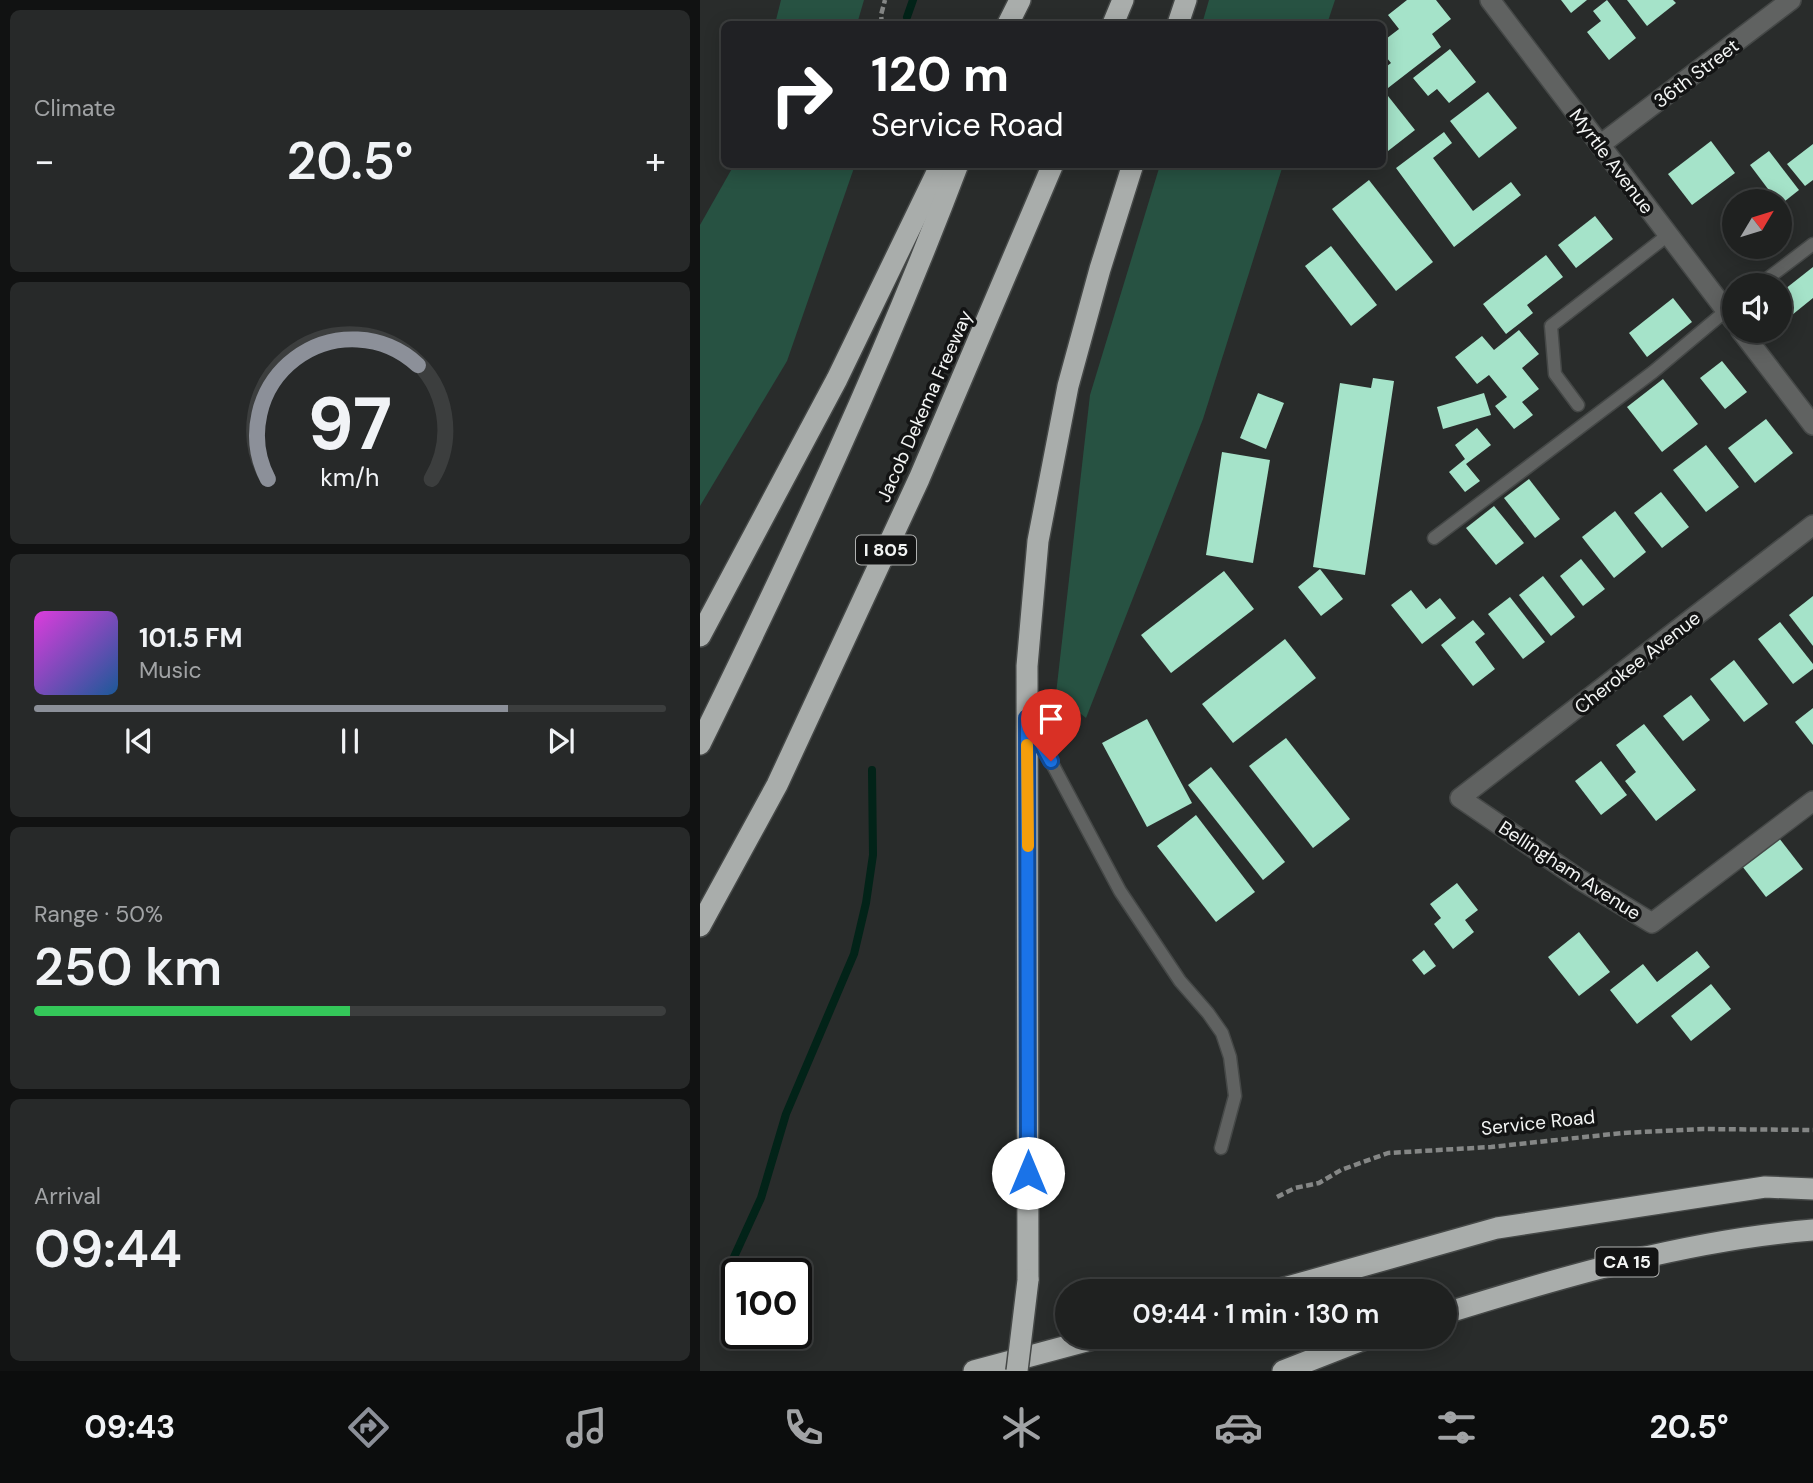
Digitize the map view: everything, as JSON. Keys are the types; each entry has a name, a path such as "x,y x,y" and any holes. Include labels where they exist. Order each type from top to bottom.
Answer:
{"highway":[{"path":"1010,21 1020,0"},
{"path":"1114,21 1123,0"},
{"path":"1179,21 1186,0"},
{"path":"700,636 837,379 939,168"},
{"path":"700,744 779,583 850,425 956,168"},
{"name":"Jacob Dekema Freeway","path":"700,926 777,785 919,479 1052,168"},
{"path":"1017,1371 1028,1280 1027,666 1038,541 1068,386 1100,269 1132,168"},
{"path":"1316,1279 1497,1228 1765,1186 1813,1189"},
{"name":"CA 15","path":"1457,1310 1561,1277 1751,1235 1813,1230"},
{"path":"974,1371 1056,1349"},
{"path":"1283,1371 1339,1349"}],"street":[{"name":"Myrtle Avenue","path":"1490,0 1668,235 1722,301"},
{"name":"36th Street","path":"1600,145 1791,0"},
{"path":"1750,343 1813,425"},
{"name":"Cherokee Avenue","path":"1460,798 1813,525"},
{"name":"Bellingham Avenue","path":"1460,798 1578,879 1652,923 1813,800"}],"lane":[{"path":"1578,405 1555,374 1551,326 1668,235"},
{"path":"1775,273 1813,244"},
{"path":"1434,538 1722,319"},
{"path":"1027,718 1120,891 1180,981 1222,1034 1230,1057 1236,1096 1221,1147"}],"path":[{"path":"882,21 886,0"},
{"name":"Service Road","path":"1277,1197 1295,1188 1319,1184 1341,1170 1388,1153 1491,1147 1622,1133 1703,1129 1813,1130"}],"green space":[{"path":"781,0 864,0 858,21 776,21"},
{"path":"1209,0 1335,0 1328,21 1203,21"},
{"path":"732,168 854,168 787,361 700,506 700,225"},
{"path":"1159,168 1282,168 1203,419 1086,718 1056,694 1090,395"}],"building":[{"path":"1407,0 1436,0 1451,19 1432,34 1441,47 1388,88 1386,67 1391,63 1386,57 1386,39 1399,29 1388,15"},
{"path":"1561,0 1587,0 1571,13"},
{"path":"1607,0 1636,38 1609,60 1587,32 1601,21 1593,11"},
{"path":"1627,0 1673,0 1676,3 1647,26"},
{"path":"1450,49 1476,82 1449,103 1437,89 1428,96 1413,78"},
{"path":"1488,92 1517,128 1479,158 1450,121"},
{"path":"1388,96 1415,130 1388,151 1386,149"},
{"path":"1444,132 1452,143 1433,158 1473,211 1511,182 1521,195 1454,247 1396,168"},
{"path":"1711,141 1735,173 1692,205 1668,174"},
{"path":"1813,144 1813,180 1805,186 1787,164"},
{"path":"1769,151 1799,190 1792,196 1792,189 1768,189 1750,165"},
{"path":"1369,180 1433,262 1396,291 1332,209"},
{"path":"1595,216 1613,239 1576,268 1558,245"},
{"path":"1331,246 1377,305 1351,326 1305,266"},
{"path":"1546,255 1563,277 1527,305 1533,313 1506,334 1483,304"},
{"path":"1813,267 1813,298 1792,315 1792,284"},
{"path":"1673,298 1692,322 1647,357 1629,333"},
{"path":"1519,330 1539,354 1522,368 1539,389 1522,402 1533,415 1514,429 1495,406 1507,397 1489,375 1477,384 1455,357 1482,336 1494,350"},
{"path":"1722,361 1747,392 1725,409 1700,378"},
{"path":"1373,378 1394,381 1365,575 1313,567 1340,383 1371,388"},
{"path":"1663,379 1698,424 1662,452 1627,407"},
{"path":"1258,393 1284,403 1266,449 1240,438"},
{"path":"1484,393 1491,415 1443,429 1437,407"},
{"path":"1766,419 1793,453 1755,483 1728,448"},
{"path":"1477,428 1491,445 1466,464 1480,481 1465,492 1449,472 1465,459 1455,445"},
{"path":"1706,445 1739,487 1706,512 1673,470"},
{"path":"1222,452 1270,460 1253,563 1206,555"},
{"path":"1529,479 1560,519 1535,538 1504,498"},
{"path":"1661,492 1689,527 1662,548 1634,513"},
{"path":"1494,506 1524,543 1496,565 1466,528"},
{"path":"1615,511 1646,552 1614,578 1582,537"},
{"path":"1581,559 1605,589 1583,606 1560,576"},
{"path":"1320,569 1343,599 1321,616 1298,587"},
{"path":"1224,571 1254,609 1171,673 1141,635"},
{"path":"1543,576 1575,617 1551,636 1519,595"},
{"path":"1411,590 1426,609 1440,598 1456,618 1422,644 1391,605"},
{"path":"1813,596 1813,646 1789,615"},
{"path":"1510,597 1545,642 1523,659 1488,614"},
{"path":"1473,620 1485,634 1475,642 1495,669 1473,686 1441,645"},
{"path":"1780,622 1813,664 1813,669 1793,684 1758,639"},
{"path":"1285,639 1316,678 1233,743 1202,704"},
{"path":"1734,660 1768,704 1744,722 1710,679"},
{"path":"1691,695 1710,720 1683,741 1663,716"},
{"path":"1813,708 1813,745 1795,722"},
{"path":"1147,719 1192,803 1147,827 1102,743"},
{"path":"1644,724 1696,790 1656,821 1625,781 1636,772 1616,745"},
{"path":"1286,738 1350,819 1313,848 1249,766"},
{"path":"1601,761 1627,795 1601,815 1575,781"},
{"path":"1211,767 1285,862 1263,880 1188,785"},
{"path":"1196,815 1255,892 1216,922 1157,846"},
{"path":"1775,833 1803,869 1766,897 1739,862"},
{"path":"1457,883 1478,910 1465,920 1474,932 1453,949 1434,924 1441,918 1430,904"},
{"path":"1579,932 1610,972 1579,996 1548,957"},
{"path":"1424,950 1436,966 1424,975 1412,960"},
{"path":"1697,951 1710,967 1637,1024 1610,990 1643,964 1657,982"},
{"path":"1711,984 1731,1009 1691,1041 1671,1016"}],"waterway":[{"path":"907,17 913,0"},
{"path":"734,1258 761,1198 786,1114 854,954 866,903 873,855 872,770"}],"slow traffic":[{"path":"1027,745 1028,846"}],"route":[{"path":"1028,1173 1027,718 1051,761"}]}
